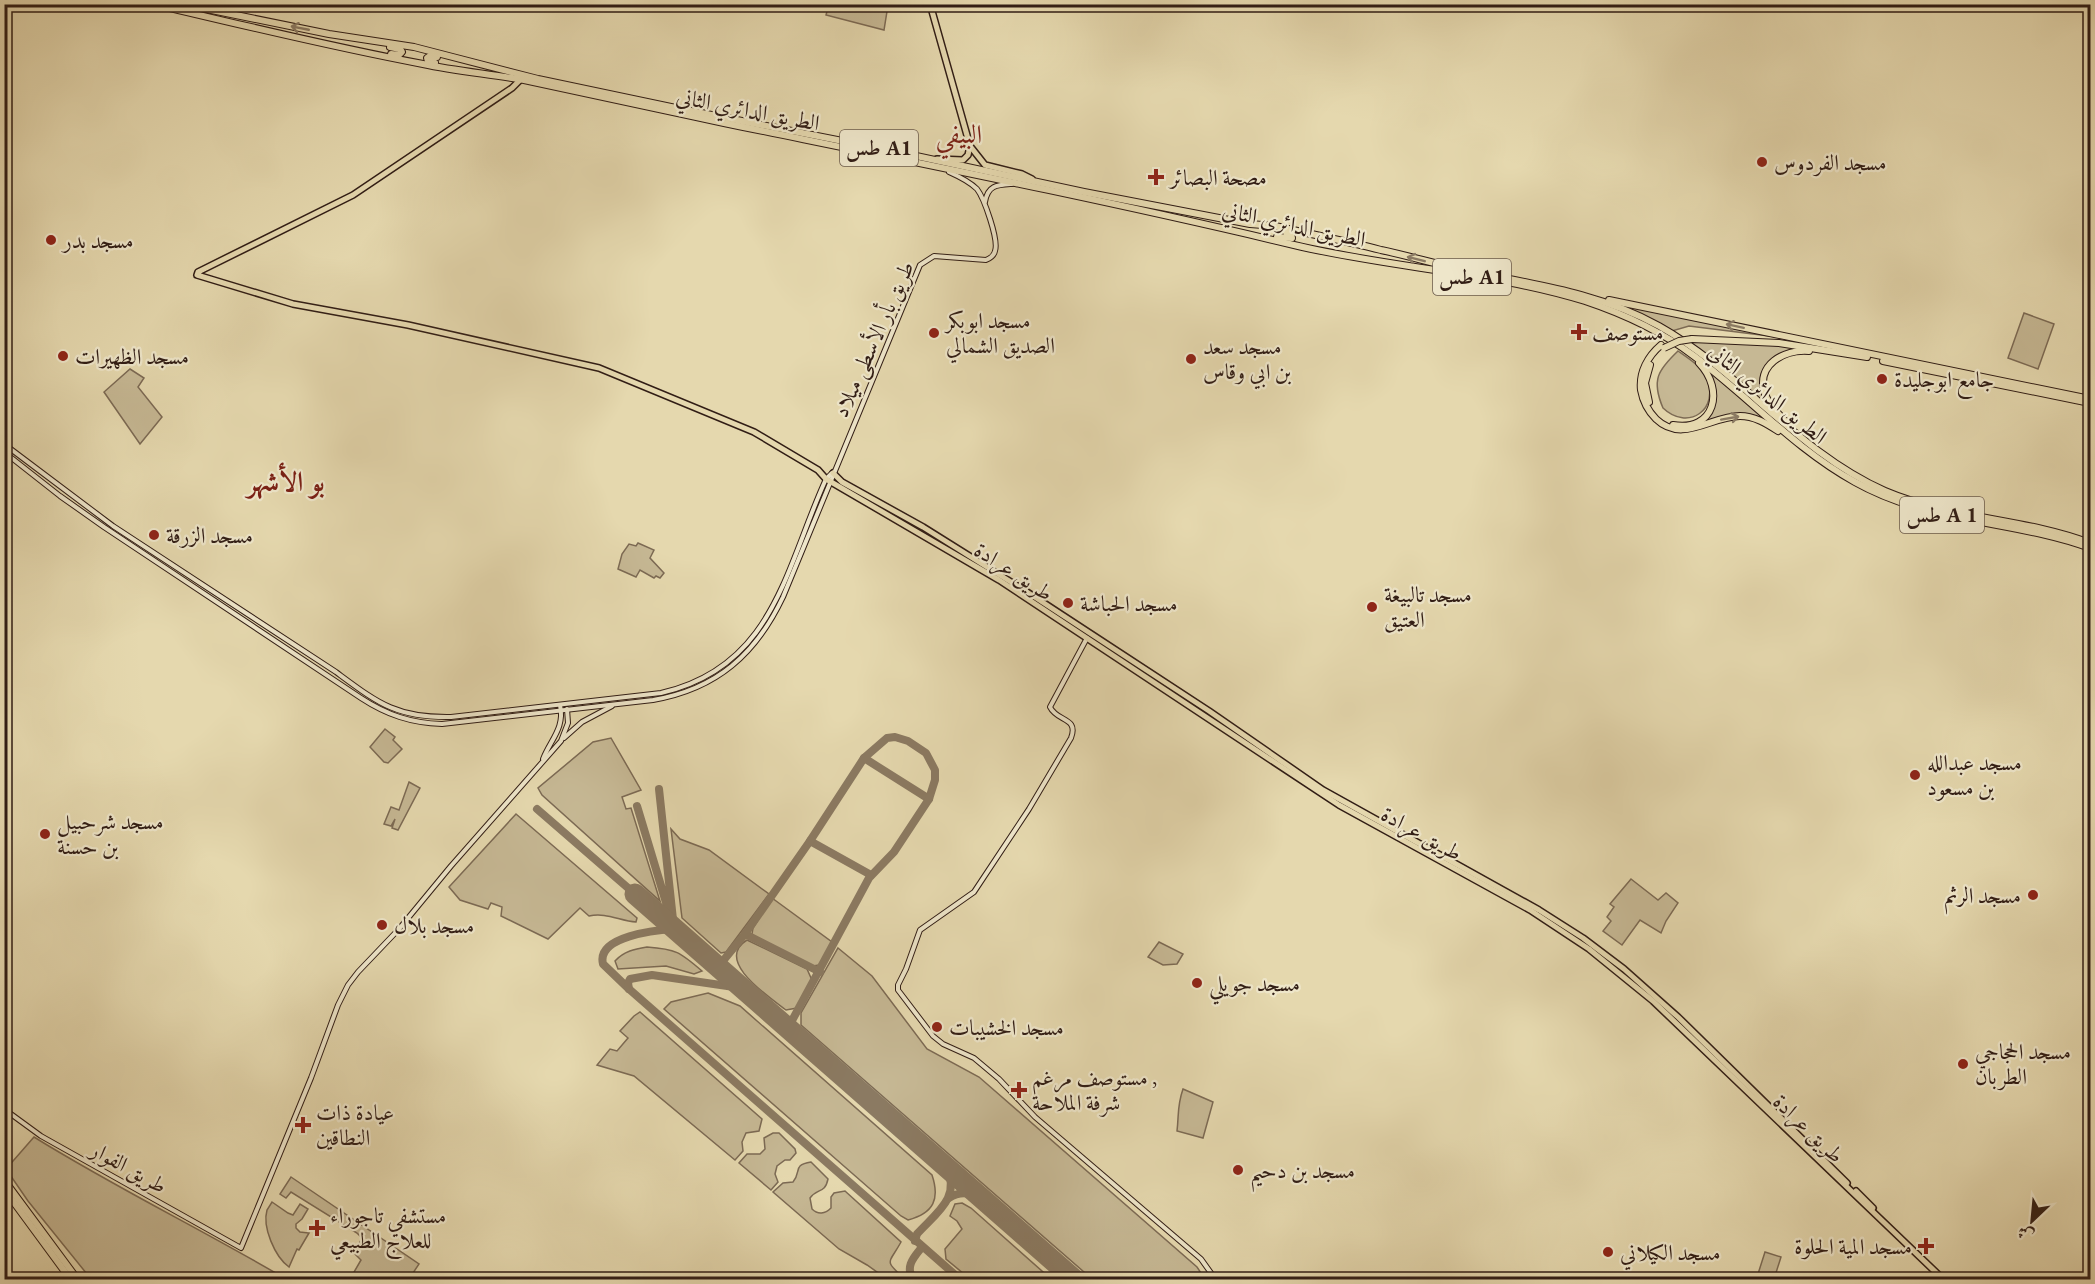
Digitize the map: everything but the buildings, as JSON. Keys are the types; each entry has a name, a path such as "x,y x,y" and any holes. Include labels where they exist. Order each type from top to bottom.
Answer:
{"highway":[{"name":"الطريق الدائري الثاني","path":"153,4 418,64 520,80 1132,207 1310,249 1538,293 1575,298 1610,310 1676,342 1808,448 1857,483 1905,504 1960,519 2041,533 2091,548"},
{"name":"الطريق الدائري الثاني","path":"182,4 329,34 414,47 482,66 671,107 1036,182 1250,224 1275,226 1491,272 1576,293 1638,316 1681,339 1808,448 1863,480 1916,502 1949,512 2037,527 2091,543"},
{"path":"329,34 381,44 400,49 402,53 399,55 358,50"},
{"path":"459,70 430,62 427,58 432,56 482,66"},
{"path":"1132,207 1273,237 1290,239 1293,237 1292,234 1280,230 1250,224"},
{"path":"1376,260 1322,247 1320,243 1323,241 1380,249"},
{"path":"1576,293 2091,399"},
{"path":"1792,338 1683,336 1663,346 1647,361 1641,382 1645,404 1652,415 1661,423 1674,429 1686,430 1728,417 1752,417 1765,422 1808,448"},
{"path":"1683,348 1707,372 1714,395 1712,406 1706,415 1693,424 1682,426 1671,424 1653,410 1645,383 1647,371 1663,346 1692,339 1761,342 1817,348 2091,403"},
{"path":"1808,448 1767,399 1763,385 1766,371 1777,357 1795,351 1854,355"},
{"path":"4,1180 78,1280"},
{"path":"4,1189 71,1280"}],"main road":[{"path":"930,4 970,146 985,165 1022,174 1036,182"},
{"name":"طريق عرادة","path":"520,80 512,88 353,195 230,255 198,272 197,275 293,304 408,325 599,368 760,435 818,470 829,480 914,526 1054,613 1087,638 1157,681 1339,805 1530,910 1576,940 1653,1001 1741,1081 1946,1280"},
{"path":"932,160 940,158 963,160 967,157 970,146"},
{"name":"طريق بأر الأسطى ميلاد","path":"829,480 921,265 934,256 986,260 993,256 996,248 984,202 978,190 971,183 939,167"},
{"path":"984,202 991,188 1020,184"},
{"path":"4,444 113,526 389,708 424,717 560,705 673,690 701,679 729,662 748,644 764,623 779,594 818,497 829,480"},
{"path":"4,452 104,527 377,709 407,720 442,724 663,698 695,688 730,667 751,649 776,613 824,499 829,480"},
{"path":"833,473 842,482 914,526"},
{"path":"818,497 824,499"},
{"path":"1054,613 1157,681"},
{"path":"1087,638 1051,706 1052,712 1072,725 1071,738 1029,809 974,892 926,924 918,933 898,990 933,1036 943,1044 974,1058 999,1079 1035,1117 1201,1259 1216,1280"},
{"path":"561,741 567,730 566,704"},
{"path":"543,760 582,722 615,704"},
{"path":"543,760 559,732 560,705"},
{"name":"طريق الفوار","path":"4,1109 41,1136 241,1248 348,985 399,929 543,760"},
{"name":"طريق عرادة","path":"1741,1081 1946,1280"}],"shaded area":[{"path":"829,4 888,5 884,30 826,15"},
{"path":"1622,305 1777,337 1689,326 1672,331"},
{"path":"2024,313 2054,324 2038,369 2008,358"},
{"path":"1690,343 1806,349 1791,350 1775,357 1763,375 1772,410"},
{"path":"1678,351 1701,369 1709,389 1706,407 1692,417 1682,418 1663,408 1657,390 1661,370"},
{"path":"1704,367 1770,424 1756,417 1700,422 1715,402"},
{"path":"130,369 144,378 138,387 162,417 140,444 104,392"},
{"path":"638,543 654,550 650,558 664,573 660,578 656,576 654,578 640,570 636,577 618,569 622,554 629,544 636,546"},
{"path":"385,729 395,737 393,740 402,749 388,763 384,762 370,747"},
{"path":"611,738 641,790 622,797 626,809 631,808 660,901 542,795 538,788 593,742"},
{"path":"409,782 420,788 398,830 392,828 395,819 391,826 384,824 391,807 399,810"},
{"path":"516,814 637,918 636,922 601,915 589,916 580,908 548,939 501,916 502,907 491,903 488,909 460,900 449,887"},
{"path":"671,829 680,839 709,850 769,894 726,952 721,953 682,918"},
{"path":"1631,879 1658,900 1666,893 1678,903 1661,933 1640,920 1622,945 1603,931 1611,921 1607,917 1614,907 1610,904"},
{"path":"772,898 832,942 819,965 813,966 755,938 752,934 753,928"},
{"path":"747,940 807,969 811,982 797,1008 786,1010 758,988 740,968 737,958 738,949"},
{"path":"1159,942 1183,954 1177,964 1163,965 1148,957"},
{"path":"647,947 677,953 702,971 694,974 666,966 618,969 615,961 618,958 630,951"},
{"path":"838,948 872,976 927,1049 979,1077 1197,1267 1205,1279 1092,1279 801,1025 801,1013"},
{"path":"708,993 740,1006 932,1175 935,1198 929,1209 908,1220 901,1216 664,1009 671,1002"},
{"path":"640,1012 762,1119 759,1131 746,1133 742,1142 743,1151 735,1160 634,1076 597,1065 610,1049 617,1051 628,1038 620,1031"},
{"path":"1183,1089 1213,1102 1203,1138 1177,1131"},
{"path":"773,1133 779,1133 795,1149 796,1153 790,1160 785,1160 777,1166 775,1174 778,1182 771,1190 739,1163 747,1154 760,1154 765,1149 764,1138"},
{"path":"34,1137 286,1279 91,1279 28,1201 6,1169"},
{"path":"811,1162 828,1179 825,1187 810,1198 812,1209 819,1213 826,1212 831,1208 831,1197 834,1193 845,1191 901,1242 890,1262 905,1279 887,1279 839,1249 773,1192 783,1183 793,1182 799,1167"},
{"path":"291,1177 419,1264 409,1279 350,1279 361,1260 354,1253 362,1238 291,1192 286,1198 280,1194"},
{"path":"272,1202 293,1215 300,1204 308,1209 296,1224 296,1228 300,1232 309,1233 299,1250 297,1249 289,1267 279,1256 268,1233 266,1217"},
{"path":"962,1203 971,1208 1051,1279 970,1279 946,1259 945,1249 962,1229 950,1216 955,1204"},
{"path":"1765,1252 1781,1257 1774,1279 1757,1277"}],"taxiway":[{"path":"718,967 745,934 810,841 864,758 887,738 895,737 908,741 926,753 935,770 935,780 929,799 894,852 869,878 788,1028"},
{"path":"864,758 929,799"},
{"path":"637,806 674,929 659,789"},
{"path":"537,809 635,894"},
{"path":"810,841 871,875"},
{"path":"674,929 642,933 618,941 603,954 603,964 961,1280"},
{"path":"745,934 820,972"},
{"path":"629,989 630,979 652,975 741,988"},
{"path":"915,1241 917,1234 945,1204 949,1196 951,1187 946,1167"},
{"path":"949,1198 964,1193 980,1197"},
{"path":"914,1280 910,1266 922,1247"}],"runway":[{"path":"635,894 1075,1280"}],"place":[{"name":"مسجد الفردوس","path":"1762,162"},
{"name":"مصحة البصائر","path":"1156,177"},
{"name":"مسجد بدر","path":"51,240"},
{"name":"مستوصف","path":"1579,332"},
{"name":"مسجد ابوبكر الصديق الشمالي","path":"934,333"},
{"name":"مسجد الظهيرات","path":"63,356"},
{"name":"مسجد سعد بن ابي وقاس","path":"1191,359"},
{"name":"جامع ابوجليدة","path":"1882,379"},
{"name":"مسجد الزرقة","path":"154,535"},
{"name":"مسجد الحباشة","path":"1068,603"},
{"name":"مسجد تالبيغة العتيق","path":"1372,607"},
{"name":"مسجد عبدالله بن مسعود","path":"1915,775"},
{"name":"مسجد شرحبيل بن حسنة","path":"45,834"},
{"name":"مسجد الرثم","path":"2033,895"},
{"name":"مسجد بلال","path":"382,925"},
{"name":"مسجد جويلي","path":"1197,983"},
{"name":"مسجد الخشيبات","path":"937,1027"},
{"name":"مسجد الحجاجي الطربان","path":"1963,1064"},
{"name":"مستوصف مرغم , شرفة الملاحة","path":"1019,1090"},
{"name":"عيادة ذات النطاقين","path":"303,1125"},
{"name":"مسجد بن دحيم","path":"1238,1170"},
{"name":"مستشفي تاجوراء للعلاج الطبيعي","path":"317,1228"},
{"name":"مسجد المية الحلوة","path":"1926,1246"},
{"name":"مسجد الكيلاني","path":"1608,1252"}],"district":[{"name":"البيفي","path":"959,134"},
{"name":"بو الأشهر","path":"286,481"}]}
